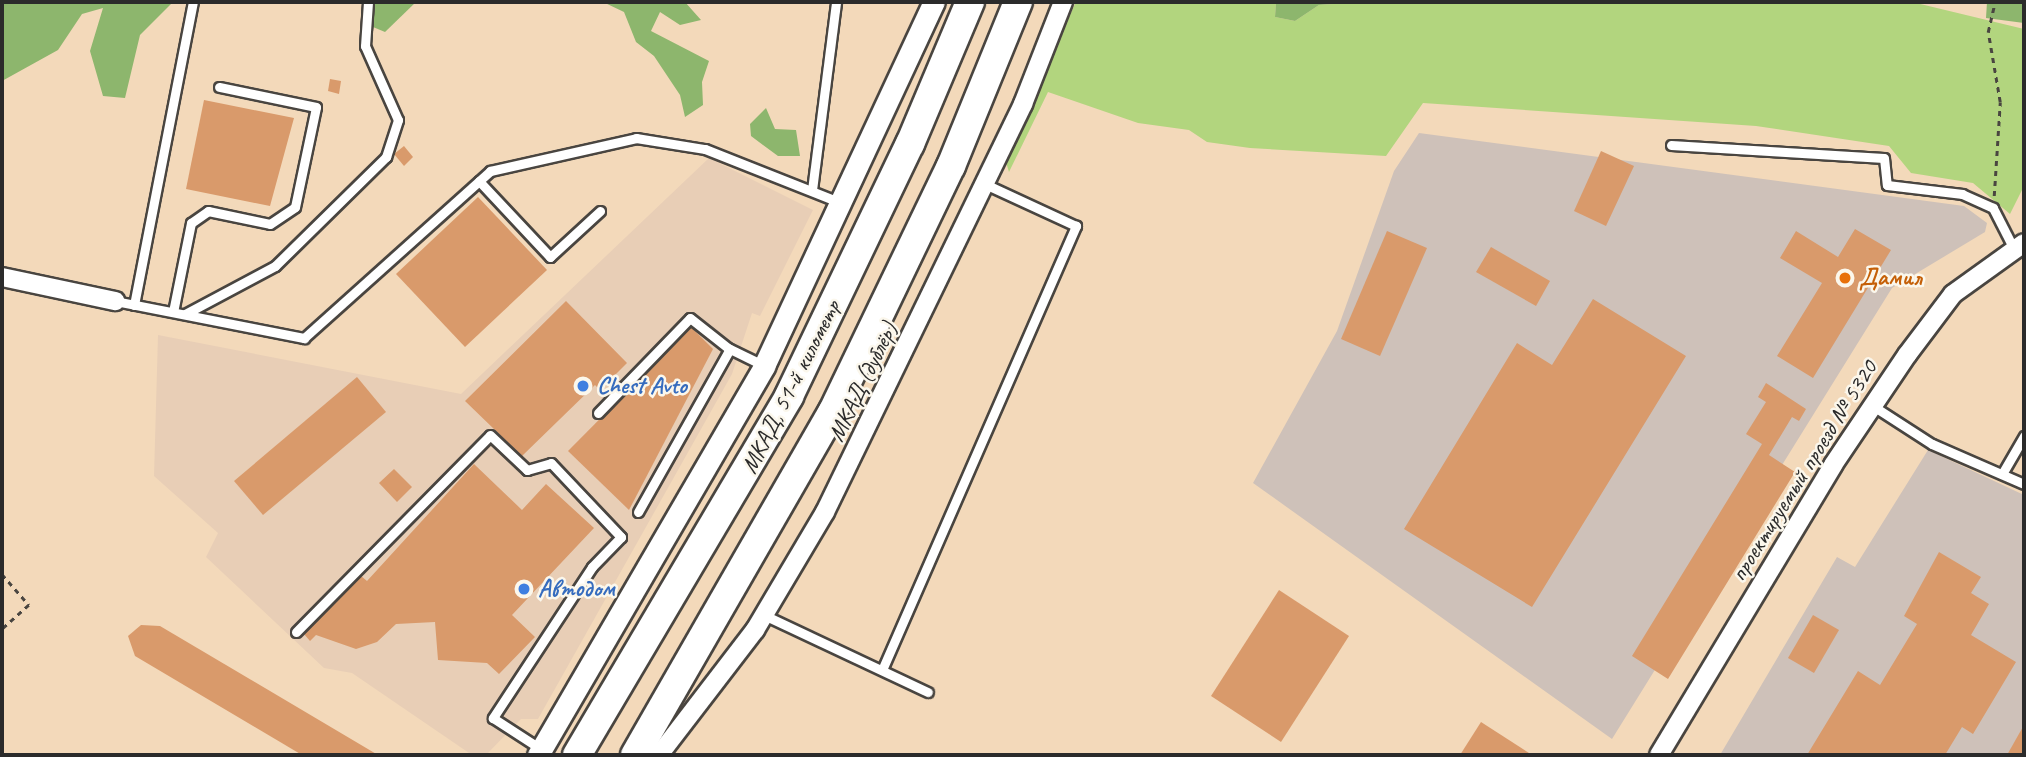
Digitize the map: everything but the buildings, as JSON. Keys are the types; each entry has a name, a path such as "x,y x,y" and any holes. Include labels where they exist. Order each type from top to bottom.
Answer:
{"highway":[{"name":"МКАД, 51-й километр","path":"577,755 789,396 970,2"},
{"name":"МКАД, 51-й километр","path":"635,755 832,413 950,166 1018,2"}],"street":[{"path":"540,752 764,366 844,204 934,2"},
{"name":"МКАД (дублёр)","path":"659,755 764,615 865,435 985,184 1063,2"},
{"name":"проектируемый проезд № 5320","path":"1659,755 1873,406 1953,294 2019,245"},
{"path":"2,277 115,301"}],"lane":[{"path":"134,305 193,2"},
{"path":"183,315 275,267 386,157 398,120 365,46 368,2"},
{"path":"811,190 836,2"},
{"path":"173,313 191,223 208,211 271,224 295,207 316,107 219,87"},
{"path":"115,301 304,338 490,171 636,138 705,149 844,204"},
{"path":"1671,145 1884,158 1887,185 1962,194 1993,208 2019,245"},
{"path":"478,181 550,257 600,211"},
{"path":"882,670 1076,226 985,184"},
{"path":"598,413 690,318 730,349 764,366"},
{"path":"638,512 730,349"},
{"path":"1873,406 1933,444 2024,484"},
{"path":"296,632 490,435 527,470 551,463 621,537 592,567 493,718 540,752"},
{"path":"2002,474 2024,436"},
{"path":"764,615 928,692"}],"path":[{"path":"1993,208 2000,102 1988,32 1995,2"},
{"path":"2,574 29,605 2,629"}],"shaded area":[{"path":"1419,133 1964,206 1987,223 1985,232 1892,288 1612,739 1253,483 1337,331 1394,171"},
{"path":"709,158 813,210 760,316 752,313 732,374 538,719 521,719 486,755 472,755 352,673 324,668 206,557 218,533 154,476 158,335 461,394"},
{"path":"1928,450 2024,495 2024,755 1720,755 1837,557 1855,567"}],"green space":[{"path":"2,2 171,4 140,35 125,98 103,96 90,51 103,8 82,14 58,50 2,81"},
{"path":"375,2 416,2 385,32 373,27"},
{"path":"603,2 685,2 701,20 680,25 660,12 651,31 709,61 702,82 703,105 685,117 680,95 654,56 636,42 624,12"},
{"path":"1076,2 1276,2 1275,17 1295,21 1319,5 1359,2 1912,2 2024,29 2024,186 2010,214 1973,183 1911,173 1889,146 1756,126 1423,103 1386,156 1250,148 1207,142 1189,130 1138,123 1048,92 1009,172 1004,156"},
{"path":"1276,2 1359,2 1319,5 1295,21 1275,17"},
{"path":"1987,2 2024,2 2024,23 1986,18"},
{"path":"766,108 775,129 796,130 800,156 778,156 751,136 750,124"}],"place":[{"name":"Дамил","path":"1845,278"},
{"name":"Chest Avto","path":"583,386"},
{"name":"Автодом","path":"524,589"}]}
